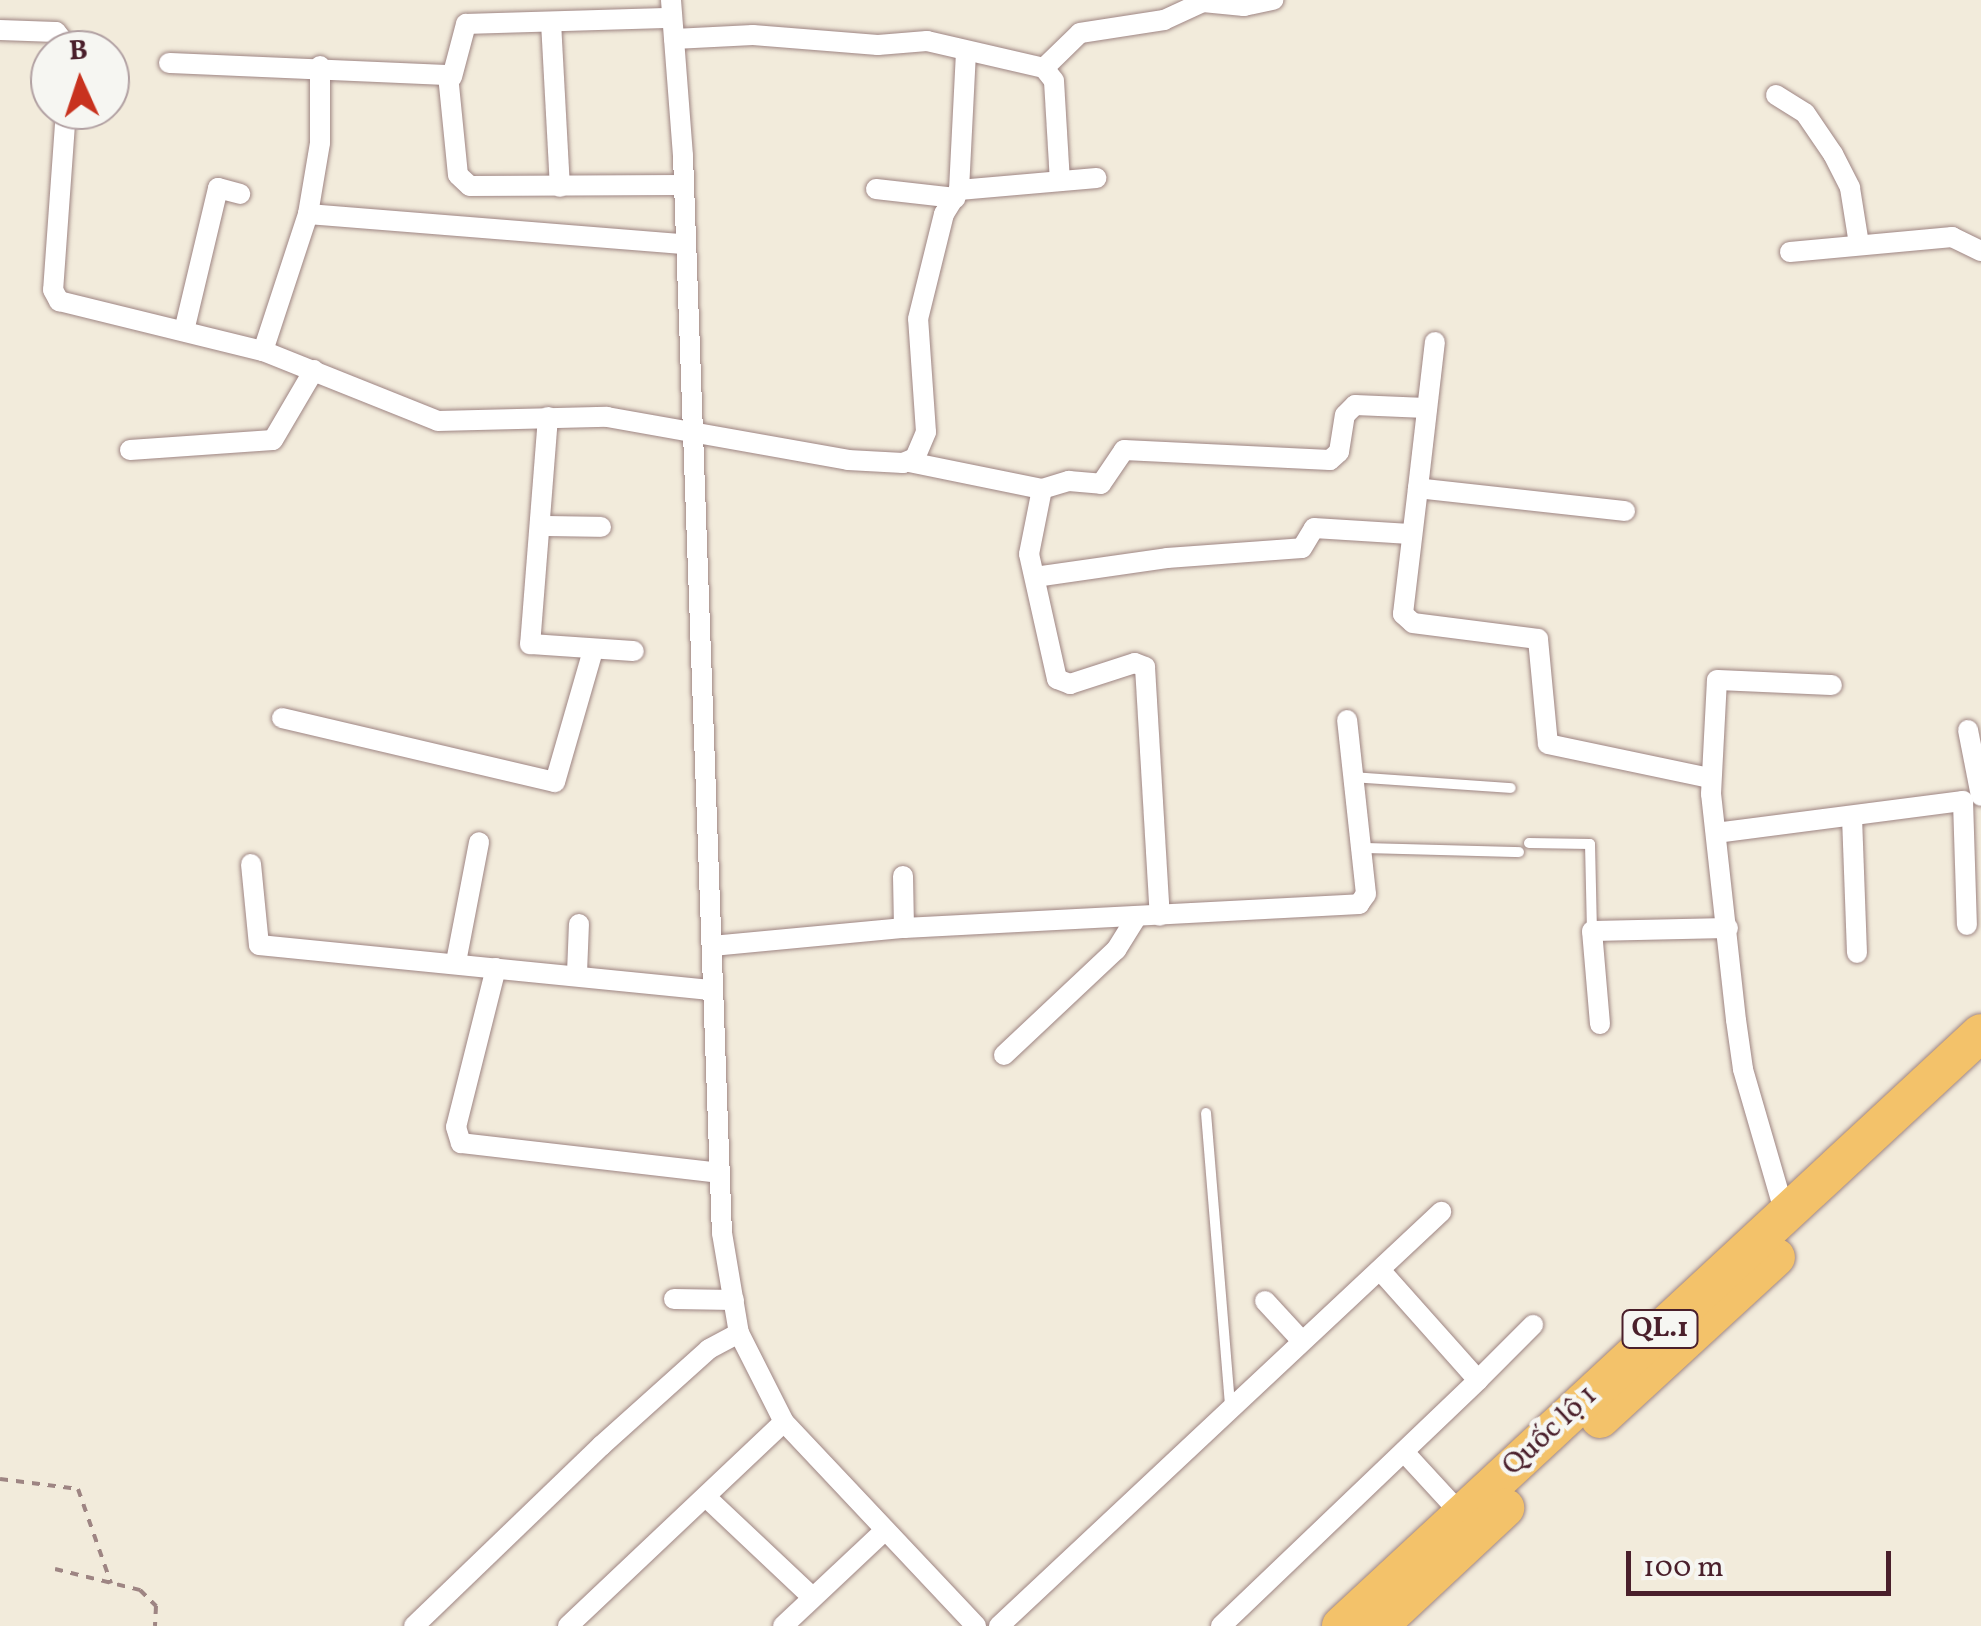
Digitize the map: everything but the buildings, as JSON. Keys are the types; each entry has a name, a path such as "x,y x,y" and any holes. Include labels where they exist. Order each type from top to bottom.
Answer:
{"highway":[{"name":"Quốc lộ 1","path":"1341,1626 1981,1033"},
{"name":"Quốc lộ 1","path":"1379,1626 1981,1066"}],"street":[{"path":"1044,68 1080,33 1164,20 1203,2 1244,6 1273,0"},
{"path":"682,185 560,187 463,182 452,78 466,24 672,19 753,34 863,44 926,42 1044,68 1054,81 1060,181"},
{"path":"672,19 682,185 719,1174 739,1333 784,1422 976,1626"},
{"path":"551,22 560,187"},
{"path":"0,30 30,31"},
{"path":"909,462 922,447 928,424 918,319 939,233 957,194 966,51"},
{"path":"169,64 320,66 452,78"},
{"path":"262,351 308,214 320,143 320,66"},
{"path":"1776,95 1805,112 1833,154 1850,188 1859,244"},
{"path":"65,130 54,296 262,351 438,420 607,417 848,460 909,462 1042,489 1069,481 1102,484 1124,450 1324,460 1339,452 1348,409 1426,408"},
{"path":"876,189 957,194 1096,178"},
{"path":"184,331 218,188 240,194"},
{"path":"308,214 682,244"},
{"path":"1790,252 1952,238 1981,251"},
{"path":"1435,342 1410,534 1406,620 1538,638 1548,744 1710,778"},
{"path":"130,450 273,440 314,370"},
{"path":"548,416 530,644 634,652"},
{"path":"1418,488 1625,510"},
{"path":"1042,489 1029,546 1057,678 1070,684 1135,663 1145,666 1160,916"},
{"path":"540,526 601,526"},
{"path":"1035,578 1167,558 1302,548 1320,528 1410,534"},
{"path":"282,718 555,782 593,650"},
{"path":"1785,1214 1743,1069 1710,778 1720,677 1832,685"},
{"path":"712,946 904,928 1360,904 1366,894 1347,720"},
{"path":"1968,730 1981,796"},
{"path":"1716,833 1963,801 1967,925"},
{"path":"1852,816 1856,953"},
{"path":"456,962 479,842"},
{"path":"252,864 259,945 577,973 713,990"},
{"path":"903,876 904,928"},
{"path":"1004,1055 1116,950 1136,918"},
{"path":"577,973 579,924"},
{"path":"1600,1024 1592,930 1728,928"},
{"path":"496,968 456,1127 461,1143 719,1174"},
{"path":"998,1626 1440,1212"},
{"path":"1380,1270 1478,1380"},
{"path":"674,1299 734,1300"},
{"path":"1265,1301 1302,1340"},
{"path":"1220,1626 1533,1325"},
{"path":"414,1626 601,1446 709,1350 739,1333"},
{"path":"568,1626 784,1422"},
{"path":"1404,1452 1461,1514"},
{"path":"706,1497 812,1597"},
{"path":"783,1626 884,1531"}],"lane":[{"path":"1354,777 1511,788"},
{"path":"1530,843 1590,844 1592,930"},
{"path":"1360,848 1519,852"},
{"path":"1206,1113 1230,1408"}],"path":[{"path":"0,1479 78,1490 111,1583"},
{"path":"55,1569 152,1598 155,1626"}]}
